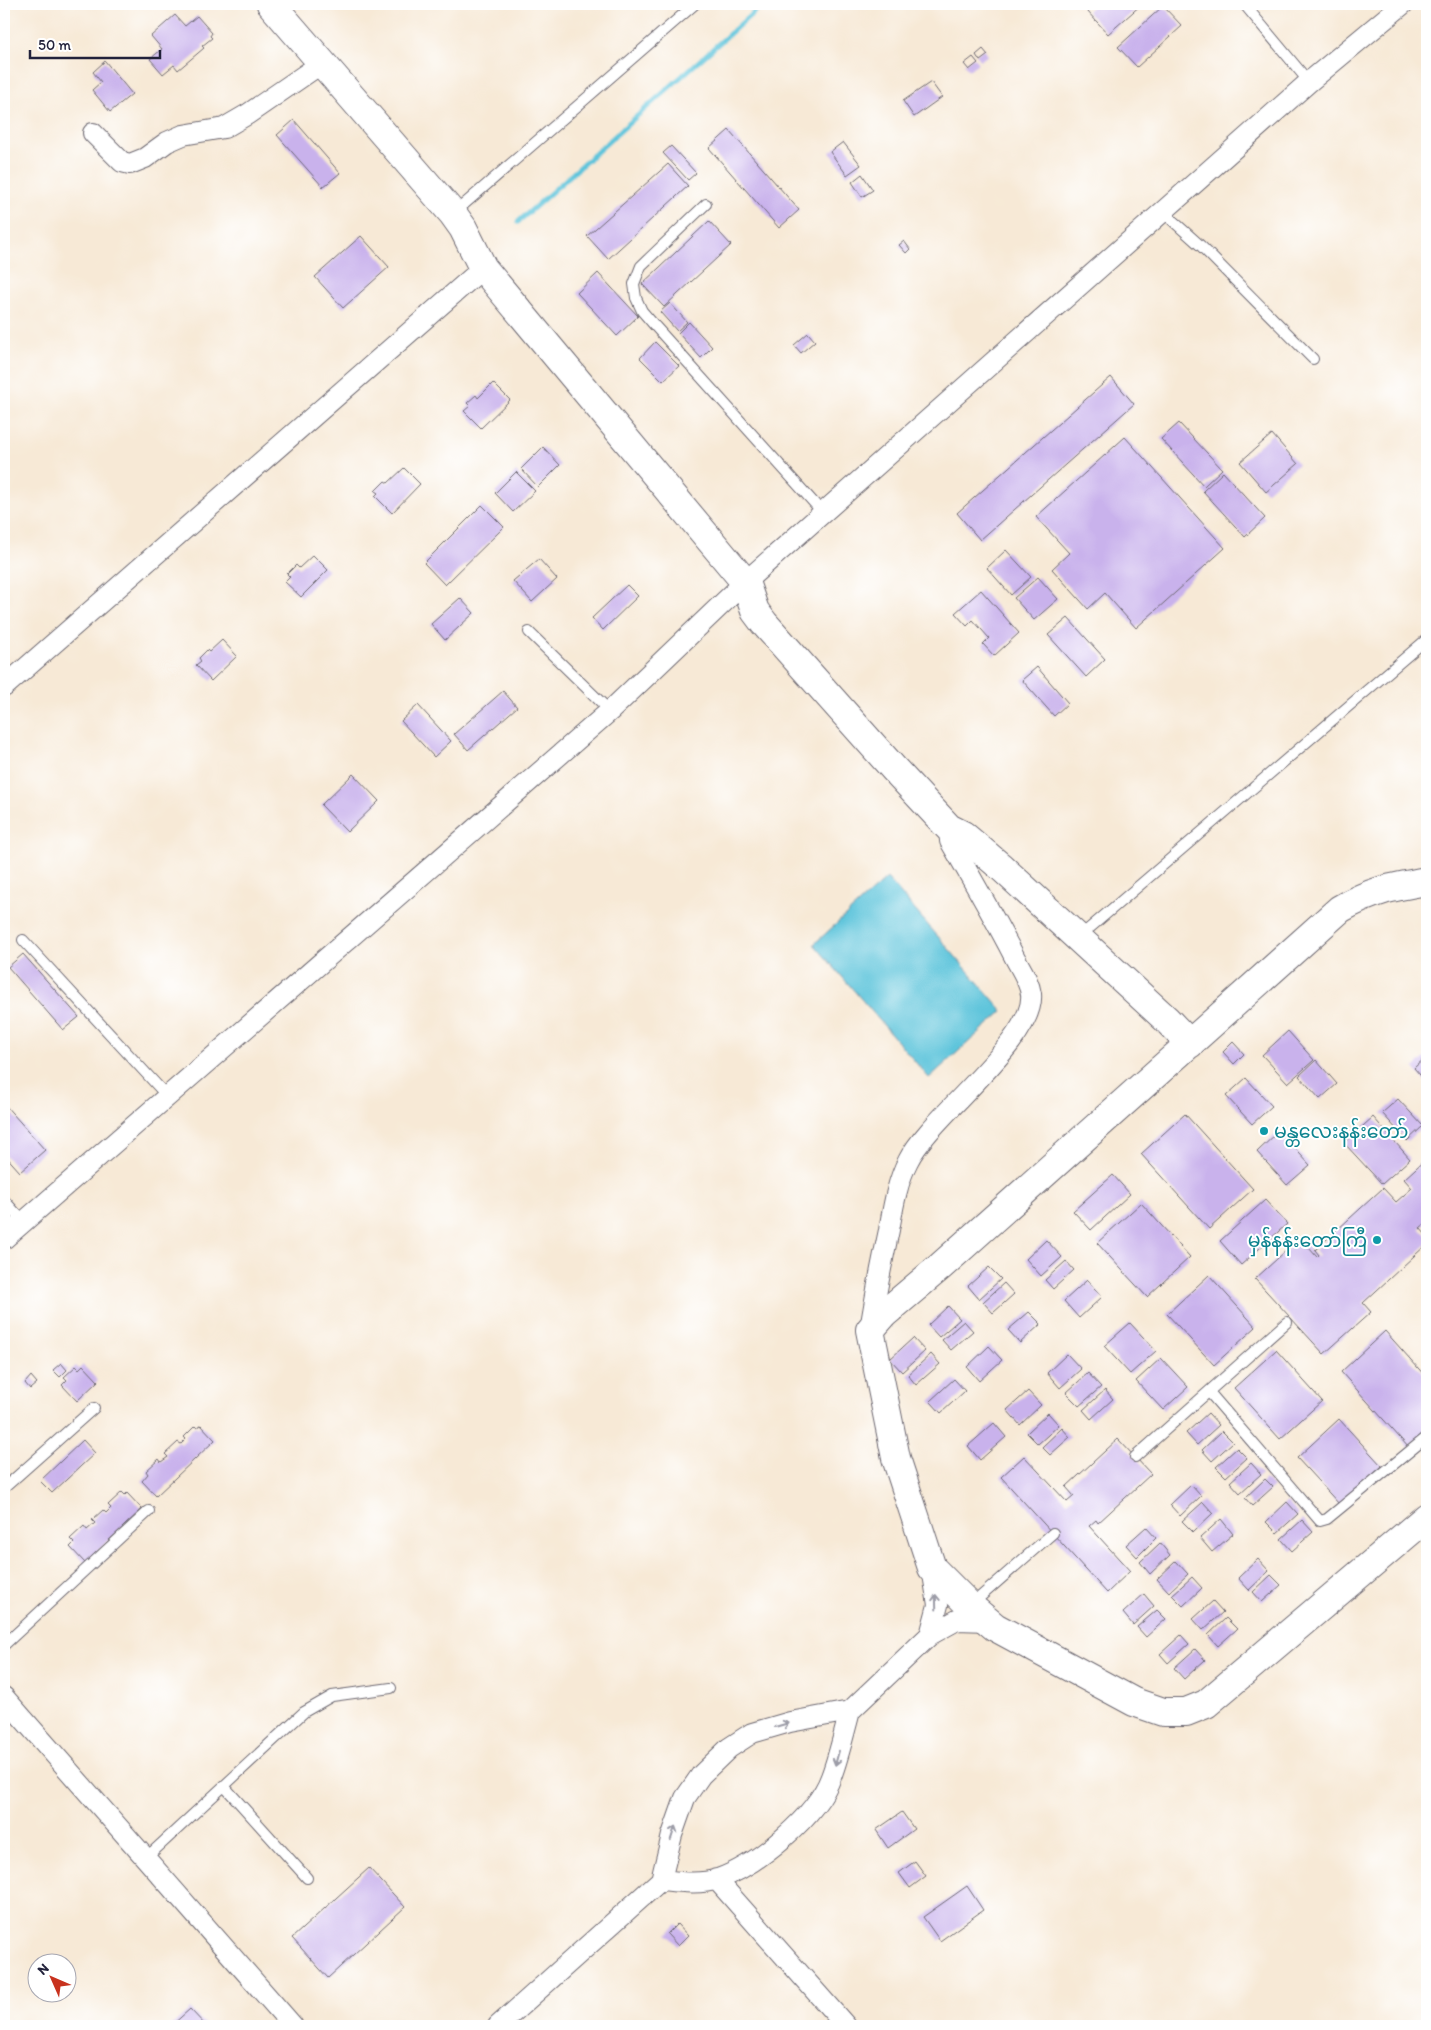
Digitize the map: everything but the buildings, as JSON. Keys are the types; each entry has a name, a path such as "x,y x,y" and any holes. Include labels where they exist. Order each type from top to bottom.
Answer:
{"street":[{"path":"271,4 453,214 463,228 483,268 745,582 755,611 764,623 894,769 950,828 971,841 1078,938 1190,1044"},
{"path":"4,1239 610,711 745,582 824,514 1309,82 1403,4"},
{"path":"93,133 122,162 130,164 145,158 167,142 183,135 224,128 248,114 322,63"},
{"path":"4,687 483,268"},
{"path":"930,1635 938,1606 932,1568 896,1458 870,1330 875,1298 892,1214 908,1161 923,1139 1015,1037 1029,1013 1031,1003 1028,984 1000,929 950,840 950,828"},
{"path":"870,1330 884,1314 941,1266 1340,909 1363,896 1427,881"},
{"path":"932,1568 979,1613 1032,1647 1134,1702 1163,1712 1186,1712 1206,1704 1427,1517"},
{"path":"661,1880 690,1883 716,1880 740,1870 769,1850 794,1828 816,1804 831,1778 850,1711 930,1635 957,1620 979,1613"},
{"path":"4,1697 293,2026"},
{"path":"498,2026 661,1880 672,1835 685,1798 701,1775 729,1748 752,1733 790,1722 850,1711"},
{"path":"716,1880 846,2026"}],"lane":[{"path":"453,214 695,4"},
{"path":"1244,4 1309,82"},
{"path":"706,204 641,266 634,284 636,298 642,311 654,326 824,514"},
{"path":"1163,212 1202,246 1313,360"},
{"path":"529,632 610,711"},
{"path":"1078,938 1427,639"},
{"path":"23,940 167,1096"},
{"path":"4,1200 23,1221"},
{"path":"1135,1457 1287,1322"},
{"path":"1209,1392 1320,1521 1327,1519 1427,1437"},
{"path":"4,1488 94,1408"},
{"path":"4,1645 149,1511"},
{"path":"979,1613 1052,1533"},
{"path":"146,1858 304,1712 332,1696 391,1688"},
{"path":"224,1786 307,1878"}],"water":[{"path":"887,878 1003,1011 929,1078 814,944"}],"waterway":[{"path":"518,222 763,4"}],"place":[{"name":"မန္တလေးနန်းတော်","path":"1264,1131"},
{"name":"မှန်နန်းတော်ကြီ","path":"1377,1240"}]}
